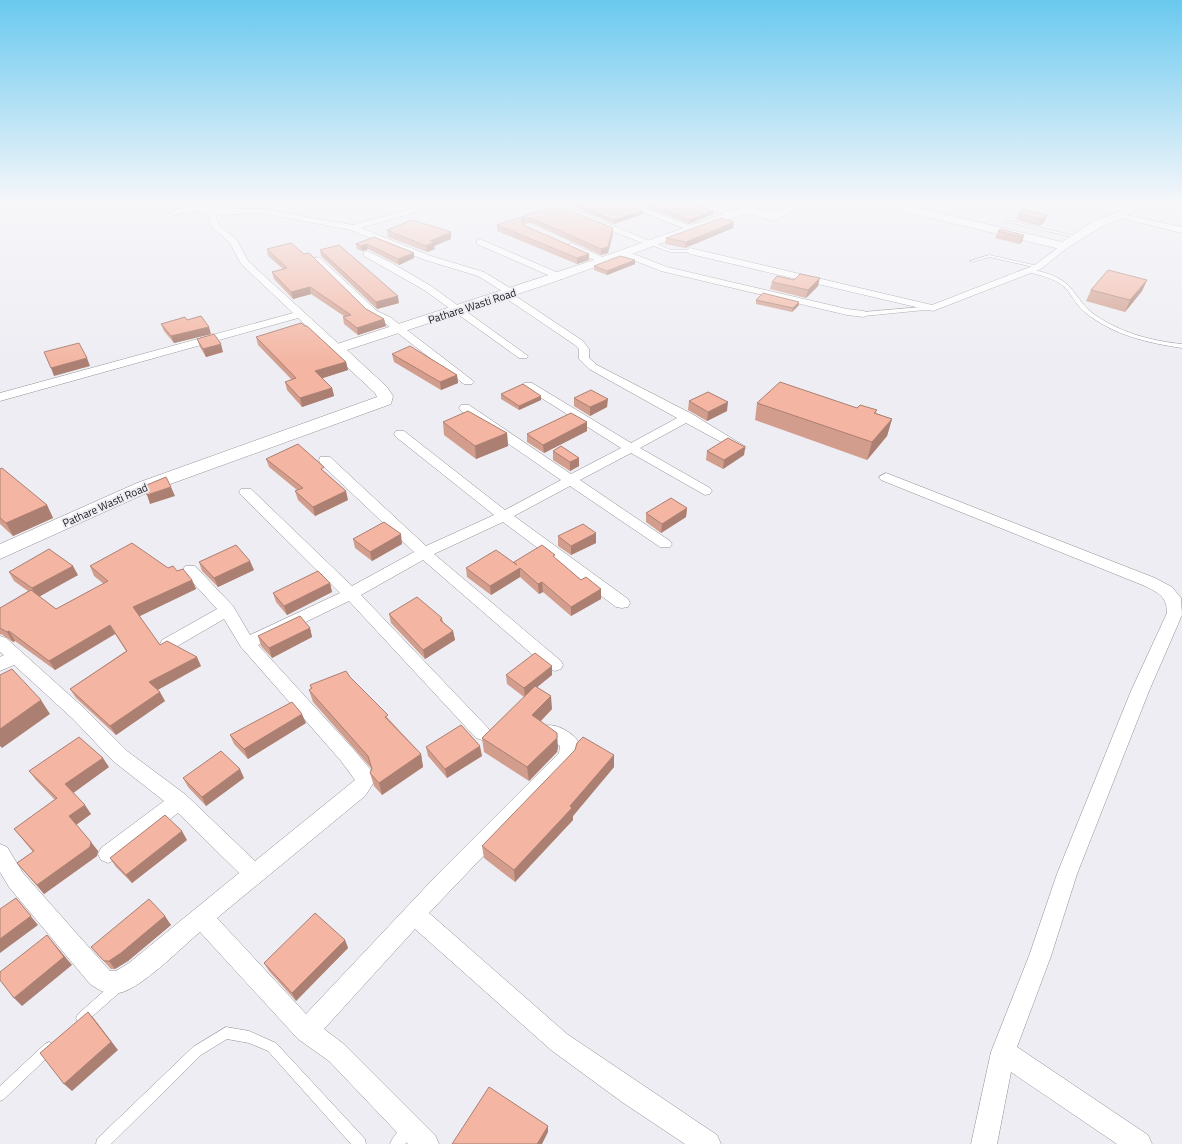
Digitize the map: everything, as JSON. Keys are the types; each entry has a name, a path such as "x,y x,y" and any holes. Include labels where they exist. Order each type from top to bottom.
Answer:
{"street":[{"path":"240,254 244,262 338,349"},
{"path":"368,254 388,264 459,310 523,356"},
{"path":"419,254 481,274 579,343 583,347 587,362 740,447"},
{"path":"508,254 560,277"},
{"path":"589,254 604,261"},
{"name":"Pathare Wasti Road","path":"0,552 144,488 257,445 385,400 381,390 338,349 510,294 625,254"},
{"path":"627,254 664,269 847,312 864,314"},
{"path":"704,254 933,308 1034,269 1053,254"},
{"path":"316,260 373,313 386,319 468,382"},
{"path":"0,397 301,314"},
{"path":"528,385 577,418 631,447 705,491"},
{"path":"465,408 665,544"},
{"path":"247,643 352,594 424,552 504,516 688,418"},
{"path":"400,434 504,516 622,603"},
{"path":"324,460 424,552 555,664"},
{"path":"886,477 1150,582 1167,591 1175,602 1175,613 1137,700 1067,874 1040,956 1003,1052 984,1144"},
{"path":"246,492 352,594 482,733"},
{"path":"0,853 16,880 98,976 107,982 120,982 202,918 358,790 365,782 363,775 348,756 247,643 227,610 190,570"},
{"path":"168,644 227,610"},
{"path":"0,642 7,661 79,714 120,756 179,801 254,874"},
{"path":"306,1031 414,914 567,756 570,743 550,731"},
{"path":"108,854 179,801"},
{"path":"414,914 559,1042 708,1144"},
{"path":"202,918 306,1031 337,1053 411,1139"},
{"path":"1003,1052 1139,1144"}],"lane":[{"path":"972,261 989,256 1034,269 1058,280 1066,286 1084,310 1112,328 1164,344 1182,346"},
{"path":"864,314 933,308"},
{"path":"70,1029 126,978"},
{"path":"102,1144 197,1052 226,1033 250,1036 272,1047 360,1144"},
{"path":"0,1095 56,1042"}],"building":[{"path":"273,254 310,254 366,309 384,319 357,328 343,317 351,315 310,287 291,292 272,272 287,268"},
{"path":"325,254 350,254 398,296 376,302"},
{"path":"388,254 410,254 398,259"},
{"path":"568,254 588,254 577,258"},
{"path":"620,256 635,260 607,271 594,266"},
{"path":"1108,270 1147,280 1130,300 1091,290"},
{"path":"800,274 820,278 808,290 772,282 777,276 794,280"},
{"path":"763,293 799,302 793,308 756,300"},
{"path":"201,316 209,327 171,336 161,324 185,317 187,320"},
{"path":"301,323 307,326 346,362 315,371 332,388 300,398 285,382 296,378 256,337"},
{"path":"214,334 221,344 203,349 197,339"},
{"path":"79,343 87,358 51,368 44,352"},
{"path":"410,346 457,375 440,382 392,354"},
{"path":"780,382 857,408 860,405 877,410 874,413 892,419 872,442 757,403"},
{"path":"523,384 541,396 519,406 501,394"},
{"path":"591,390 608,399 590,407 574,398"},
{"path":"708,392 728,402 708,412 689,401"},
{"path":"468,411 507,433 475,446 443,422"},
{"path":"571,413 587,422 543,445 527,434"},
{"path":"728,438 745,447 724,460 707,451"},
{"path":"298,444 324,467 321,469 346,491 313,507 295,491 303,488 266,459"},
{"path":"561,446 579,458 570,462 553,451"},
{"path":"2,468 47,505 6,523 0,518 0,469"},
{"path":"166,477 171,487 147,495 142,487"},
{"path":"671,498 687,508 662,524 646,513"},
{"path":"384,522 401,534 370,552 353,539"},
{"path":"583,524 596,533 571,546 558,536"},
{"path":"132,543 168,568 173,566 177,571 183,569 192,580 133,607 160,645 167,641 197,657 149,682 160,692 110,726 70,689 127,651 110,625 49,661 9,631 7,632 0,628 0,608 31,590 56,609 108,581 90,566"},
{"path":"236,545 250,561 214,578 199,562"},
{"path":"542,545 581,580 586,577 601,589 571,607 542,582 538,584 520,568 490,586 466,568 496,550 517,565 514,562"},
{"path":"49,549 73,566 32,588 9,572"},
{"path":"318,571 330,583 284,606 273,593"},
{"path":"417,597 442,618 440,620 453,631 423,650 389,614"},
{"path":"300,616 310,628 269,648 258,636"},
{"path":"535,653 552,666 524,688 506,675"},
{"path":"12,669 41,700 0,729 0,675"},
{"path":"346,671 388,715 385,717 421,754 379,783 370,773 372,769 368,756 309,690 312,688 310,685"},
{"path":"535,686 551,696 532,715 557,733 557,738 527,767 482,738"},
{"path":"292,702 302,714 244,749 230,735"},
{"path":"461,725 480,746 445,769 426,747"},
{"path":"79,737 103,758 65,784 85,805 69,816 91,842 90,847 37,885 17,863 34,851 14,829 57,798 29,771"},
{"path":"583,737 614,755 570,806 572,808 514,870 482,846 575,750 577,743"},
{"path":"221,751 240,769 202,797 183,778"},
{"path":"165,815 182,831 126,875 110,858"},
{"path":"16,898 31,916 0,939 0,909"},
{"path":"149,899 165,916 121,953 109,961 104,961 91,947"},
{"path":"315,913 345,940 292,993 264,963"},
{"path":"47,935 64,957 14,998 0,980 0,972"},
{"path":"88,1012 111,1042 64,1084 40,1053"},
{"path":"489,1087 548,1126 537,1144 452,1144"}]}
